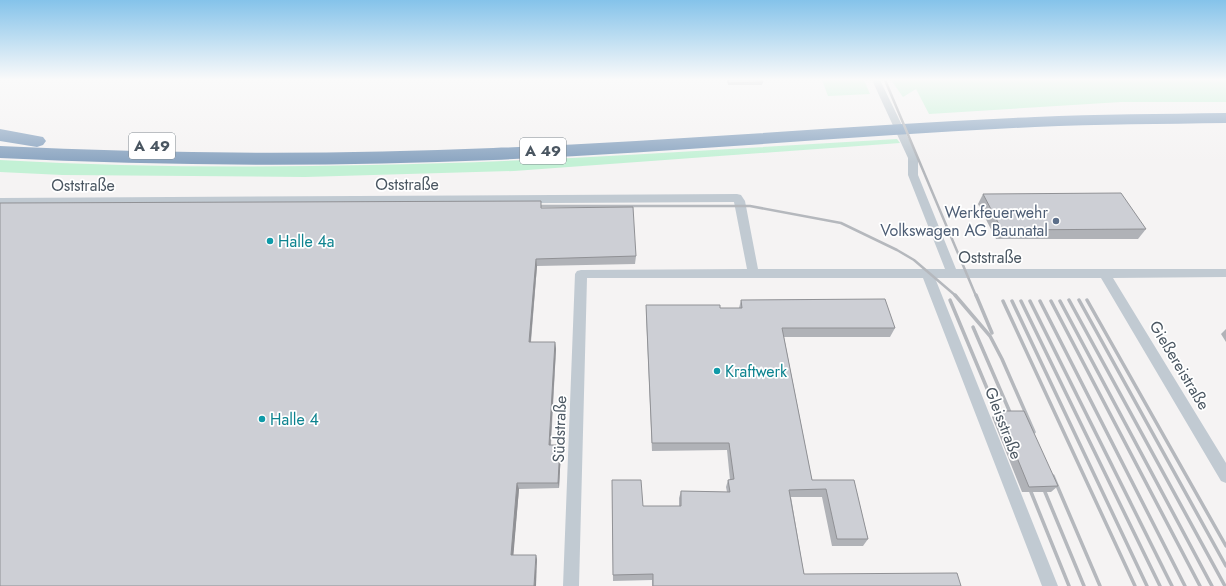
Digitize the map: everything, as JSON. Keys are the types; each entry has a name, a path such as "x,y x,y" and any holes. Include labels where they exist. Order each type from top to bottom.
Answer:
{"highway":[{"name":"A 49","path":"0,140 119,146 268,147 407,145 539,141 929,123 1114,109 1207,107"},
{"name":"A 49","path":"929,123 1226,118"},
{"name":"A 49","path":"5,152 226,159 406,157 652,146 864,126"},
{"path":"0,135 37,141"}],"street":[{"path":"889,107 913,158 913,175 952,272"},
{"name":"Oststraße","path":"0,202 737,198 742,206 753,273"},
{"name":"Gleisstraße","path":"927,272 1050,586"},
{"name":"Oststraße","path":"581,274 1226,272"},
{"name":"Gießereistraße","path":"1104,273 1226,476"},
{"name":"Südstraße","path":"571,586 581,274"}],"green space":[{"path":"926,107 1035,107 929,114"},
{"path":"897,139 900,143 514,171 305,177 62,175 0,172 0,160 185,166 370,165 568,158"}],"building":[{"name":"Werkfeuerwehr Volkswagen AG Baunatal","path":"1121,193 1146,229 1002,230 983,194"},
{"name":"Halle 4","path":"541,201 541,208 633,207 636,256 536,259 529,342 555,342 549,445 560,445 558,483 517,483 511,555 536,555 534,586 0,586 0,203"},
{"path":"885,299 895,328 782,328 812,480 854,480 868,539 837,539 826,489 789,490 804,574 957,573 961,586 653,586 653,574 613,575 612,480 641,480 643,506 681,506 681,491 730,492 728,480 734,479 729,443 652,443 646,305 720,305 720,308 742,308 741,300"},
{"path":"998,411 1024,411 1058,486 1029,487"}],"railway":[{"path":"897,107 976,296"},
{"path":"532,206 750,206 841,223 897,250 914,260 955,296"},
{"path":"976,295 992,333"},
{"path":"955,296 990,336 1002,359 1034,432"},
{"path":"950,300 999,417"},
{"path":"1069,300 1225,586"},
{"path":"1079,300 1226,566"},
{"path":"1087,300 1226,546"},
{"path":"1003,301 1135,586"},
{"path":"1012,301 1147,586"},
{"path":"1021,301 1160,586"},
{"path":"1030,301 1172,586"},
{"path":"1040,301 1185,586"},
{"path":"1051,301 1200,586"},
{"path":"1060,301 1212,586"},
{"path":"973,327 1012,417"},
{"path":"1053,476 1100,586"},
{"path":"1031,492 1069,586"},
{"path":"1045,492 1084,586"}],"place":[{"name":"Werkfeuerwehr Volkswagen AG Baunatal","path":"1056,221"},
{"name":"Halle 4a","path":"270,241"},
{"name":"Kraftwerk","path":"717,371"},
{"name":"Halle 4","path":"262,419"}]}
